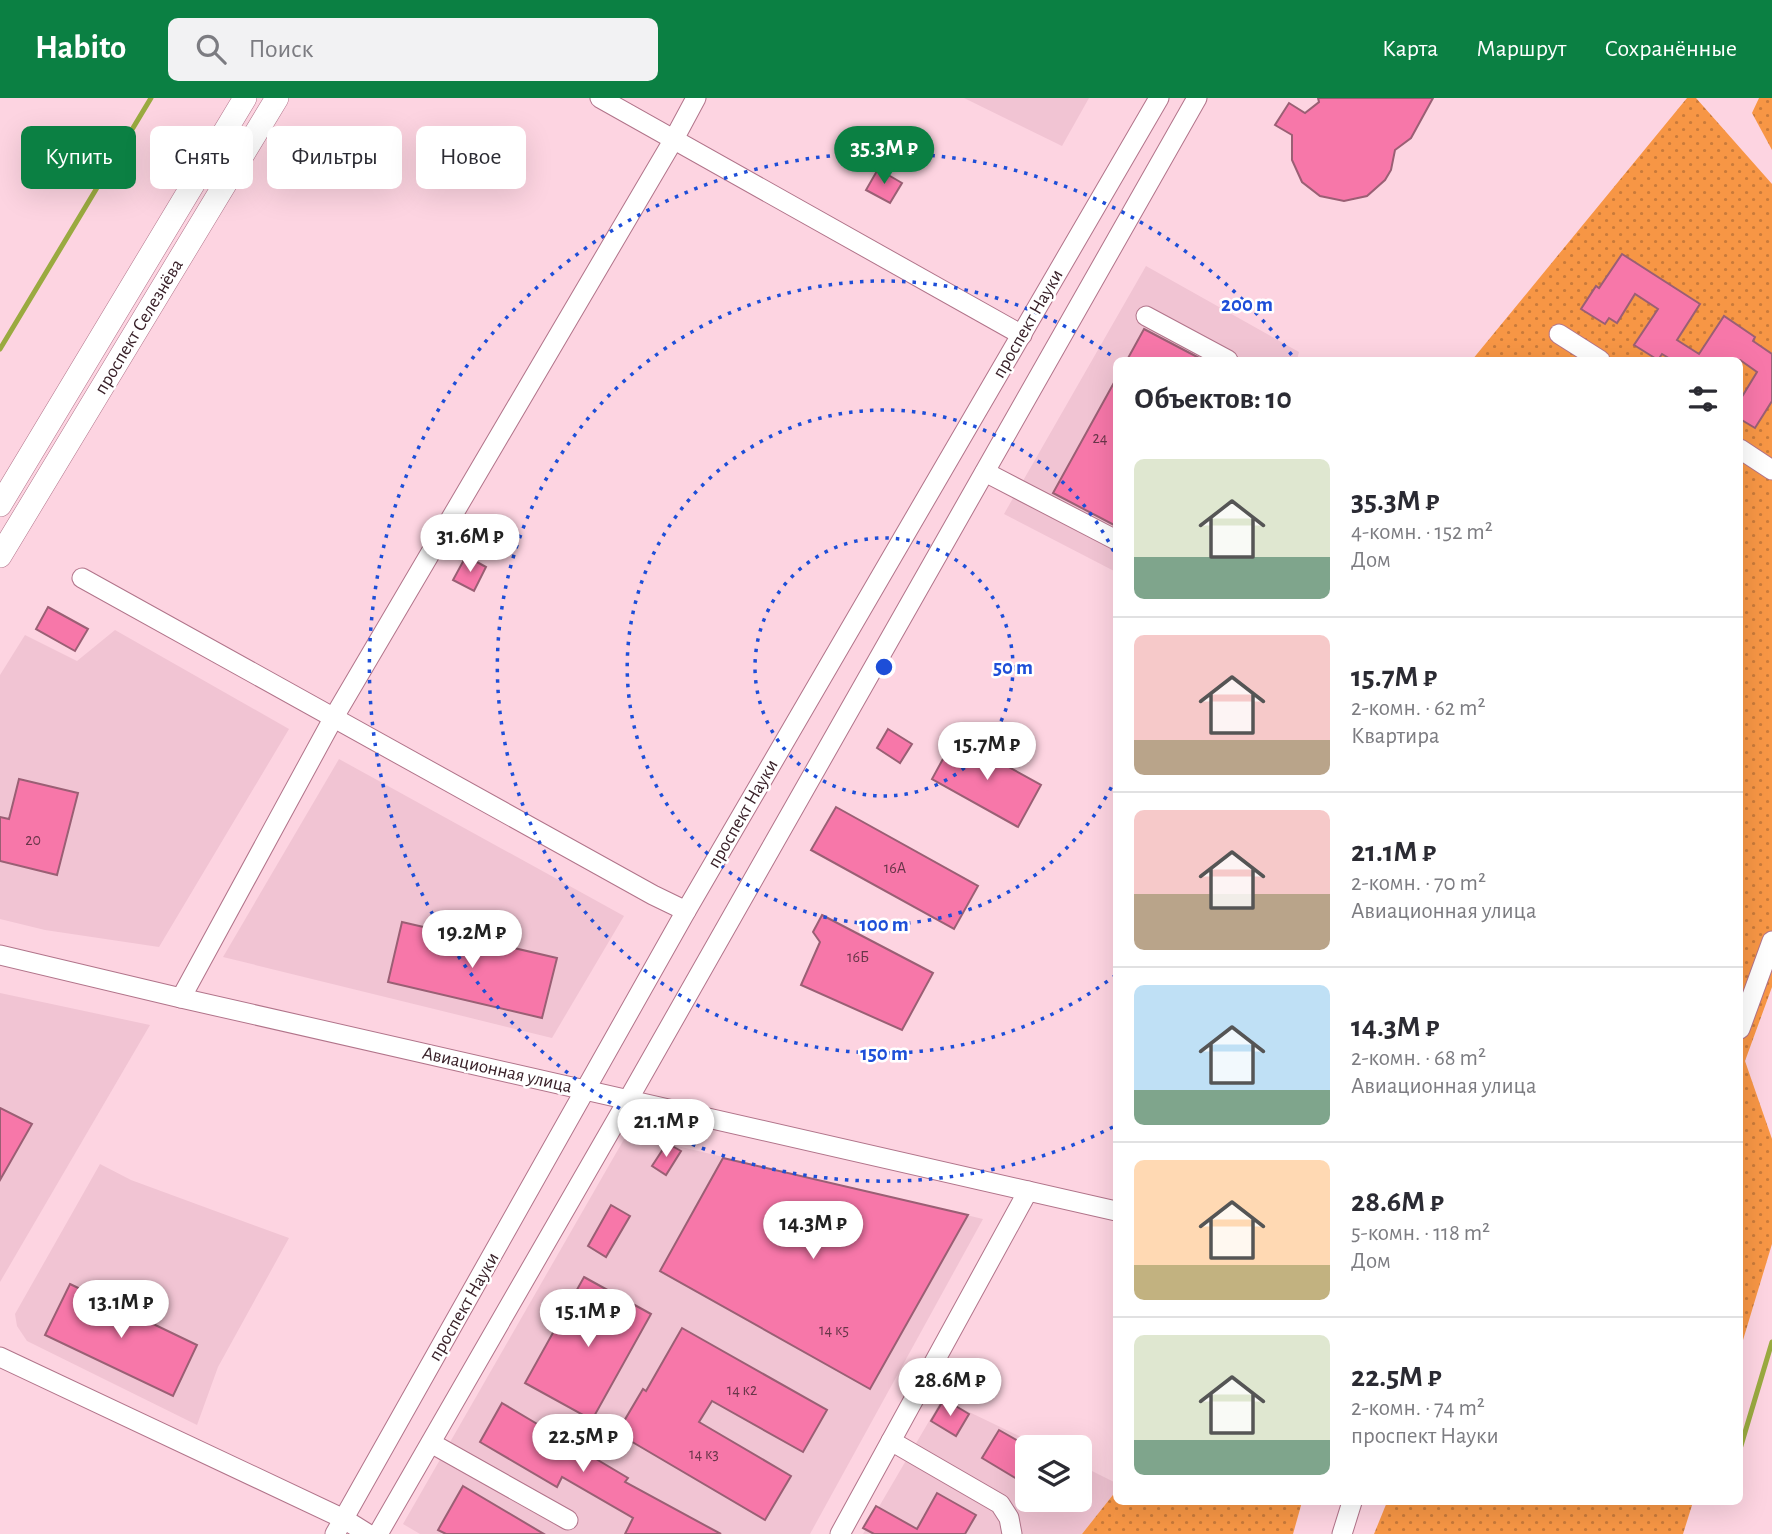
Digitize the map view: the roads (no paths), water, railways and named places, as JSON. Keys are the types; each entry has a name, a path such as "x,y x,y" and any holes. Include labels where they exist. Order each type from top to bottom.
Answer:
{"main road":[{"name":"проспект Селезнёва","path":"0,505 245,98"},
{"name":"проспект Селезнёва","path":"0,556 277,98"}],"street":[{"path":"600,98 1022,335"},
{"path":"181,998 334,717 696,98"},
{"name":"проспект Науки","path":"339,1527 687,911 1159,98"},
{"name":"проспект Науки","path":"378,1534 628,1100 1197,98"},
{"path":"1146,316 1222,357"},
{"path":"1559,334 1595,357"},
{"path":"1743,451 1772,470"},
{"path":"985,471 1113,538"},
{"path":"82,578 653,895 687,911"},
{"path":"1743,1021 1772,941"},
{"name":"Авиационная улица","path":"0,955 1113,1210"},
{"path":"840,1534 1028,1191"},
{"path":"0,1357 339,1527 368,1534"},
{"path":"891,1441 1000,1504 1009,1518 1012,1534"},
{"path":"431,1443 568,1520"},
{"path":"1342,1534 1351,1505"}],"waterway":[{"path":"0,349 151,98"},
{"path":"1743,1439 1772,1342"}]}
